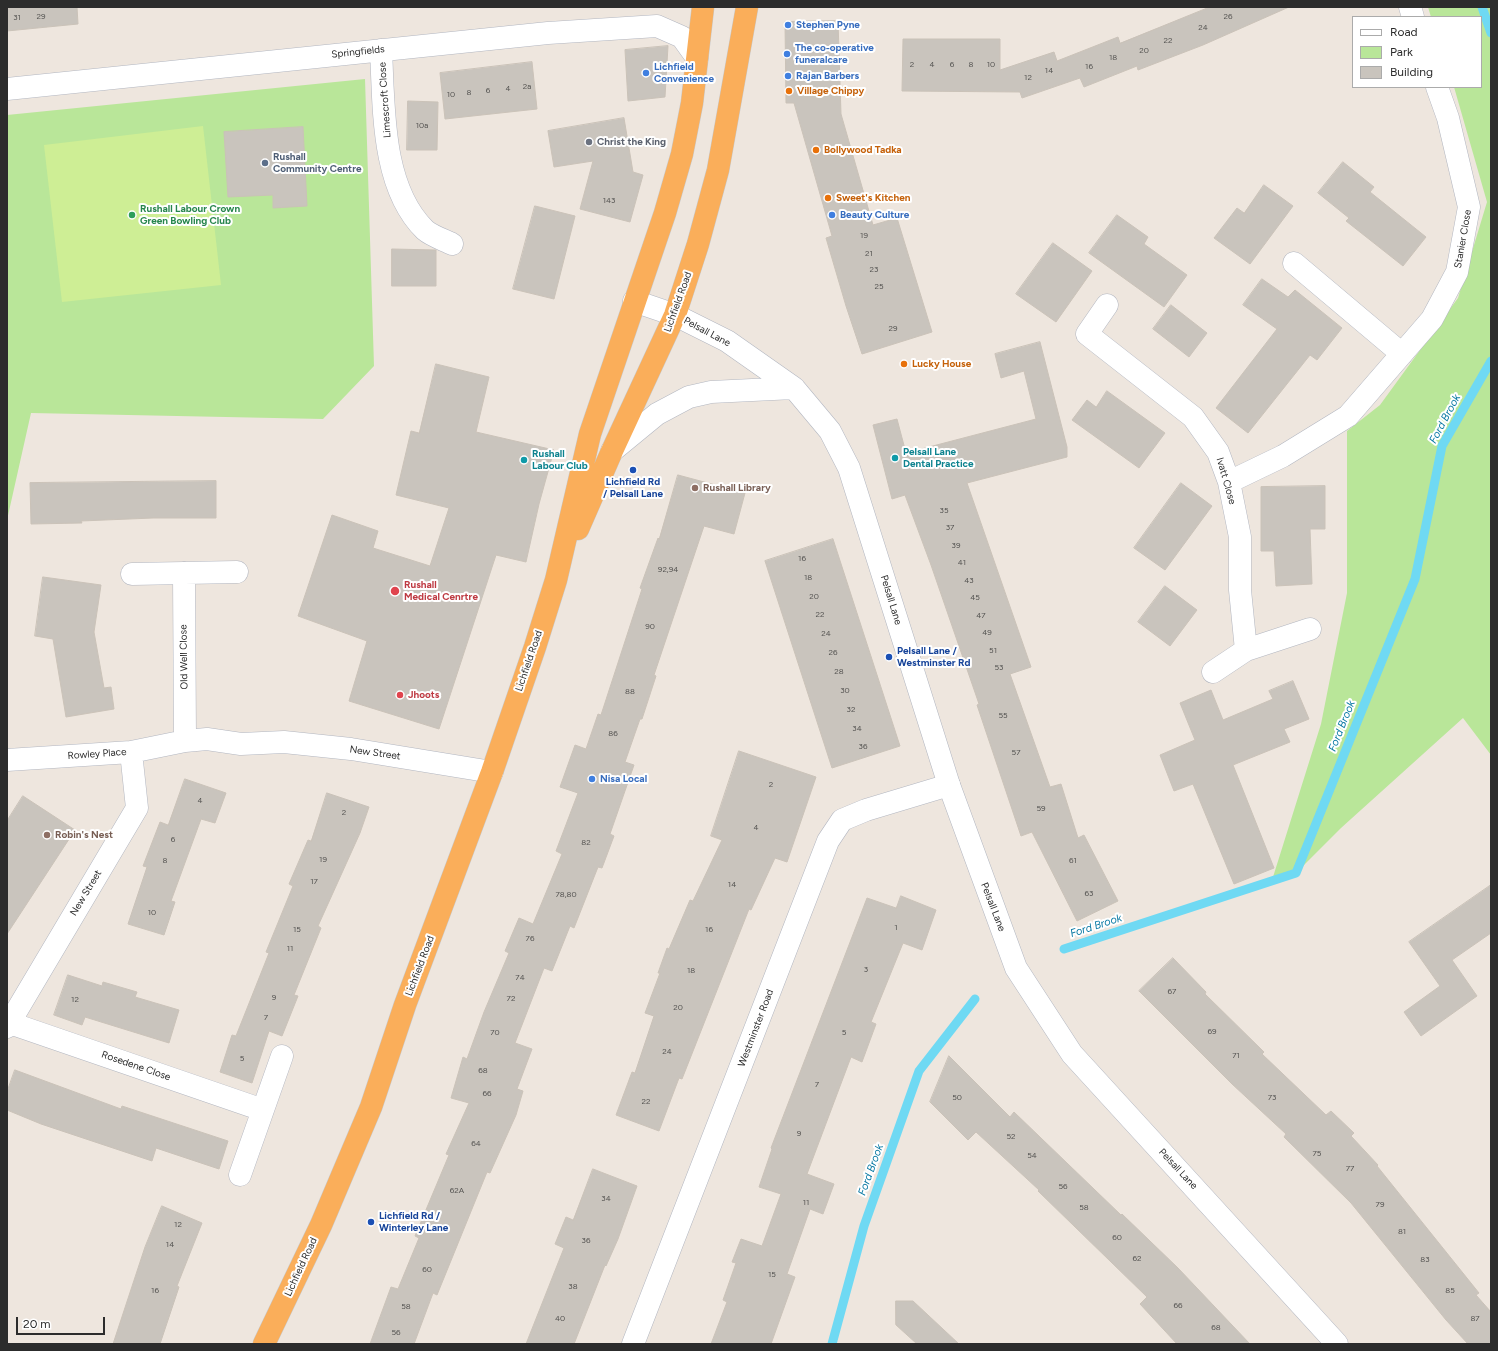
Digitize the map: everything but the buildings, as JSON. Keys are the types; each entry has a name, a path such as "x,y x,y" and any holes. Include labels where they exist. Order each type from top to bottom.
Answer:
{"highway":[{"name":"Lichfield Road","path":"556,580 590,434 665,213 682,154 692,103 703,7"},
{"name":"Lichfield Road","path":"264,1344 321,1225 371,1107 405,1005 492,772 556,580 612,451 675,315 698,244 718,170 747,7"}],"street":[{"name":"Springfields","path":"7,89 548,33 658,26 682,37 697,58"},
{"name":"Limescroft Close","path":"381,50 385,126 395,178 409,211 426,231 452,244"},
{"name":"Stanier Close","path":"1229,482 1283,456 1348,416 1432,319 1457,272 1469,207 1448,118 1437,88"},
{"path":"1294,263 1402,354"},
{"name":"Pelsall Lane","path":"634,301 675,315 726,341 794,388 830,431 849,468 949,785 1016,968 1072,1054 1337,1344"},
{"name":"Ivatt Close","path":"1107,305 1087,334 1193,417 1218,452 1229,482 1240,537 1240,590 1246,650"},
{"path":"612,451 657,414 689,397 711,392 742,392 794,388"},
{"path":"132,574 237,572"},
{"name":"Old Well Close","path":"184,573 186,740"},
{"path":"1213,672 1246,650 1310,629"},
{"name":"New Street","path":"186,740 207,739 241,744 284,742 351,749 492,772"},
{"name":"Rowley Place","path":"7,760 131,752 186,740"},
{"name":"New Street","path":"8,1025 137,808 131,752"},
{"name":"Westminster Road","path":"633,1344 828,841 842,820 866,810 949,785"},
{"name":"Rosedene Close","path":"8,1025 263,1110"},
{"path":"240,1175 282,1056"}],"green space":[{"path":"1428,7 1491,7 1491,755 1463,718 1341,828 1296,873 1273,877 1321,724 1347,593 1347,431 1380,405 1458,298 1487,202 1454,88 1482,88 1482,16 1431,16","holes":["1438,467 1419,575 1415,578"]},
{"path":"365,79 374,366 323,419 31,413 7,520 7,115"},
{"name":"Rushall Labour Crown Green Bowling Club","path":"203,126 221,285 62,302 44,145"}],"waterway":[{"name":"Ford Brook","path":"1482,7 1491,33"},
{"name":"Ford Brook","path":"1064,949 1296,873 1415,579 1442,446 1491,361"},
{"name":"Ford Brook","path":"832,1344 864,1226 919,1071 975,999"}],"place":[{"name":"Stephen Pyne","path":"788,25"},
{"name":"The co-operative funeralcare","path":"787,54"},
{"name":"Lichfield Convenience","path":"646,73"},
{"name":"Rajan Barbers","path":"788,76"},
{"name":"Village Chippy","path":"789,91"},
{"name":"Christ the King","path":"589,142"},
{"name":"Bollywood Tadka","path":"816,150"},
{"name":"Rushall Community Centre","path":"265,163"},
{"name":"Sweet's Kitchen","path":"828,198"},
{"name":"Rushall Labour Crown Green Bowling Club","path":"132,215"},
{"name":"Beauty Culture","path":"832,215"},
{"name":"Lucky House","path":"904,364"},
{"name":"Pelsall Lane Dental Practice","path":"895,458"},
{"name":"Rushall Labour Club","path":"524,460"},
{"name":"Lichfield Rd / Pelsall Lane","path":"633,470"},
{"name":"Rushall Library","path":"695,488"},
{"name":"Rushall Medical Cenrtre","path":"395,591"},
{"name":"Pelsall Lane / Westminster Rd","path":"889,657"},
{"name":"Jhoots","path":"400,695"},
{"name":"Nisa Local","path":"592,779"},
{"name":"Robin's Nest","path":"47,835"},
{"name":"Lichfield Rd / Winterley Lane","path":"371,1222"}]}
